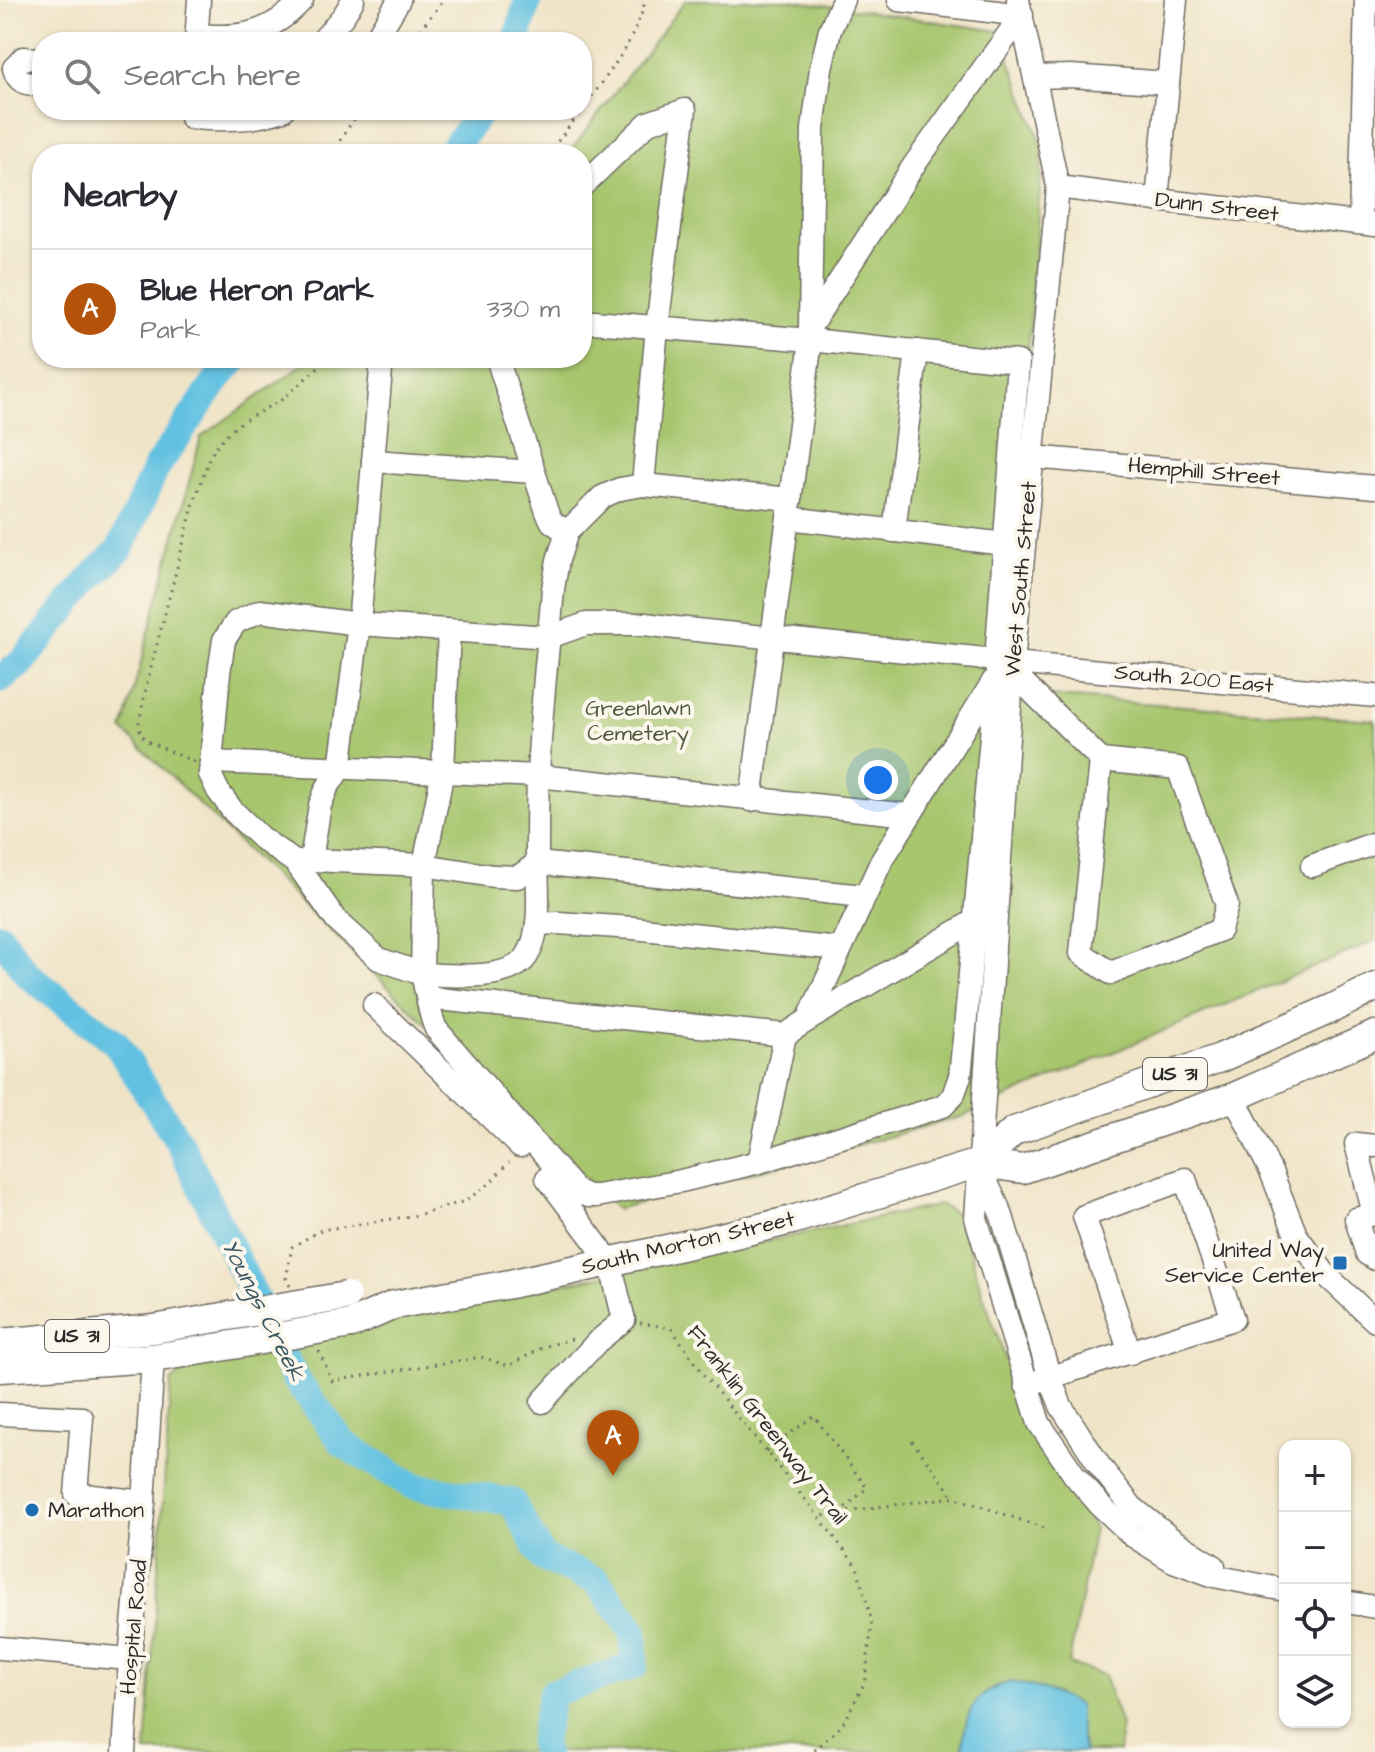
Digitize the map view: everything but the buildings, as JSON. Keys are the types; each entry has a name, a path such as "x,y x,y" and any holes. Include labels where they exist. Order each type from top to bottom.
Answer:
{"main road":[{"name":"US 31","path":"979,1163 1014,1131 1220,1058 1375,987"},
{"name":"US 31","path":"979,1163 1023,1169 1234,1097 1375,1035"},
{"name":"South Morton Street","path":"0,1368 153,1358 351,1324 394,1305 510,1284 792,1220 979,1163"},
{"name":"South Morton Street","path":"0,1343 154,1329 346,1296 394,1305"},
{"path":"153,1358 154,1329"}],"street":[{"path":"196,32 199,0"},
{"path":"252,32 274,24 302,0"},
{"path":"330,32 353,0"},
{"path":"380,32 399,0"},
{"path":"751,800 811,334 813,129 821,68 830,30 843,0"},
{"path":"899,0 1020,8"},
{"path":"1157,200 1176,0"},
{"path":"1366,0 1368,224"},
{"path":"811,334 914,165 1020,8"},
{"name":"West South Street","path":"1020,8 1058,187 1032,457 1004,667 976,1218 1039,1423 1075,1476 1133,1536 1173,1561 1214,1576 1279,1589"},
{"path":"7,68 23,58 32,58"},
{"path":"7,68 15,72 21,81 32,83"},
{"path":"1035,77 1071,76 1168,83"},
{"path":"592,176 648,123 685,110 657,327 643,485"},
{"name":"Dunn Street","path":"1058,187 1368,224"},
{"path":"449,630 443,771 424,865 422,974 429,998 429,1013 436,1029 575,1190 597,1196 611,1194 759,1162 943,1106 953,1096 960,1076 974,921 1004,667 1005,544 1018,362 917,351 811,334 592,322"},
{"path":"894,531 917,351"},
{"path":"381,368 359,624 340,768 320,805 304,861 336,920 379,959 422,974 483,975 515,967 527,956 537,924 538,776 553,589 567,532 602,497 620,489 643,485 790,509 894,531 1005,544"},
{"path":"500,368 547,512 552,522 567,532"},
{"name":"Hemphill Street","path":"1032,457 1375,487"},
{"path":"373,461 534,472"},
{"path":"549,637 359,624 260,611 236,622 224,640 219,673 211,768 218,791 233,811 261,838 304,861 424,865 518,877 537,863 864,896"},
{"name":"South 200 East","path":"549,637 586,624 645,624 1004,667 1375,696"},
{"path":"1004,667 1101,760 1178,768 1227,905 1220,930 1111,973 1081,953 1101,760"},
{"path":"808,1020 881,862 1004,667"},
{"path":"211,768 340,768 538,776 909,815"},
{"path":"1312,866 1375,843"},
{"path":"429,998 785,1035 974,921"},
{"path":"537,924 633,928 840,949"},
{"path":"374,1005 532,1157 610,1262 624,1320 597,1342 542,1402"},
{"path":"759,1162 785,1035"},
{"path":"1234,1097 1272,1174 1296,1235 1326,1275 1366,1301 1375,1321"},
{"path":"1375,1146 1356,1144 1373,1210 1368,1216 1356,1219 1367,1254 1375,1259"},
{"path":"979,1163 1002,1216 1050,1378 1073,1427 1132,1507 1173,1540 1243,1582"},
{"path":"1026,1385 1130,1353 1233,1319 1185,1179 1084,1216 1130,1353"},
{"path":"1001,1298 1024,1292"},
{"name":"Hospital Road","path":"124,1752 153,1358"},
{"path":"0,1368 0,1375"},
{"path":"0,1414 82,1418 76,1494 144,1502"},
{"path":"1351,1603 1375,1607"},
{"path":"0,1648 130,1659"}],"path":[{"path":"418,32 444,0"},
{"path":"592,97 608,75 642,14 645,0"},
{"path":"338,144 353,120"},
{"path":"556,144 574,120"},
{"path":"211,768 147,741 140,733 139,723 194,502 209,459 227,434 241,422 281,400 318,368"},
{"path":"293,1294 286,1279 292,1247 321,1230 390,1221 465,1201 488,1185 522,1148"},
{"name":"Franklin Greenway Trail","path":"319,1352 332,1381 481,1357 509,1366 543,1347 615,1327 636,1323 671,1328 704,1375 857,1567 872,1622 865,1682 842,1725 813,1752"},
{"path":"766,1451 814,1416 867,1488 840,1512"},
{"path":"912,1441 954,1497"},
{"path":"819,1517 954,1497 1044,1528"}],"green space":[{"name":"Greenlawn Cemetery","path":"686,0 790,0 999,31 1043,148 1003,693 1375,720 1375,941 961,1117 617,1209 123,730 201,437 298,368 592,368 592,144 576,144"},
{"path":"940,1205 959,1215 983,1295 1029,1425 1094,1528 1069,1664 1104,1675 1121,1726 1119,1752 146,1752 171,1381 203,1359"}],"water":[{"path":"1010,1682 1046,1690 1079,1705 1084,1752 962,1752 965,1727 972,1707 986,1693"}],"waterway":[{"name":"Youngs Creek","path":"519,32 528,0"},
{"name":"Youngs Creek","path":"456,144 474,120"},
{"name":"Youngs Creek","path":"0,679 20,664 90,579 120,549 156,468 228,368"},
{"name":"Youngs Creek","path":"0,936 27,974 116,1043 179,1142 294,1377 344,1444 413,1486 512,1502 543,1558 597,1581 634,1632 634,1666 552,1693 542,1742 544,1752"}],"place":[{"name":"United Way Service Center","path":"1340,1263"},
{"name":"Blue Heron Park","path":"613,1476"},
{"name":"Marathon","path":"32,1510"}]}
